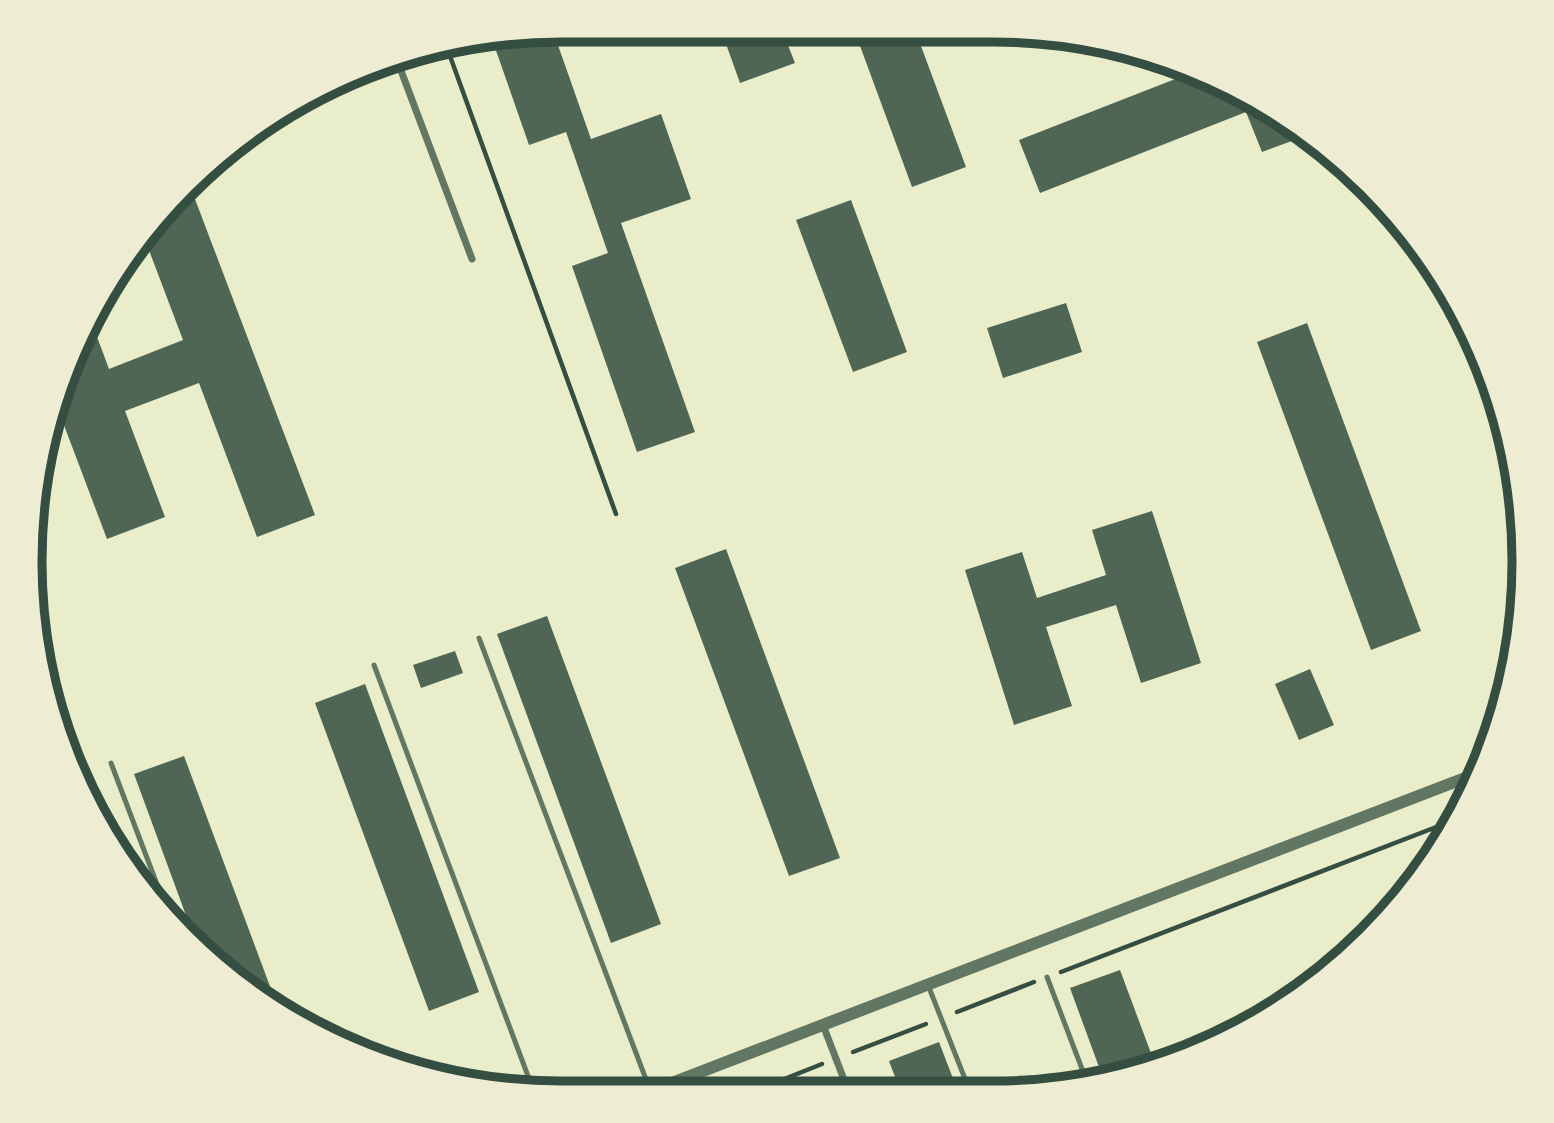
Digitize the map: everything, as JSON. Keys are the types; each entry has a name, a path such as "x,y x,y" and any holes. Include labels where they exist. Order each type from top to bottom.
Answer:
{"street":[{"path":"400,68 472,259"},
{"path":"676,1081 1464,779"},
{"path":"823,1025 845,1081"}],"lane":[{"path":"480,638 646,1081"},
{"path":"374,665 530,1080"},
{"path":"111,763 159,890"},
{"path":"1047,977 1084,1073"},
{"path":"928,985 966,1081"}],"path":[{"path":"449,55 617,514"},
{"path":"780,1081 1439,826"}],"building":[{"path":"557,42 591,139 661,114 691,199 621,223 695,432 637,452 572,266 608,253 566,132 529,145 494,46"},
{"path":"725,42 787,42 795,63 740,83"},
{"path":"859,42 919,42 966,167 912,187"},
{"path":"1179,78 1252,112 1295,140 1262,152 1246,112 1040,193 1019,140"},
{"path":"193,195 315,515 257,537 199,383 125,411 165,517 107,539 62,420 82,363 96,333 109,369 183,340 148,247"},
{"path":"851,200 907,352 853,372 796,220"},
{"path":"1066,303 1082,352 1003,378 987,328"},
{"path":"1307,323 1421,631 1371,650 1257,342"},
{"path":"1468,355 1484,395 1489,410"},
{"path":"1152,511 1201,663 1141,683 1116,605 1046,627 1072,706 1014,725 965,570 1022,552 1037,598 1106,575 1092,530"},
{"path":"726,549 840,858 789,876 675,568"},
{"path":"547,616 661,924 611,943 497,634"},
{"path":"455,651 463,673 421,688 413,665"},
{"path":"1310,669 1334,725 1299,740 1275,684"},
{"path":"365,684 479,992 429,1011 315,703"},
{"path":"184,756 272,993 245,974 189,924 134,774"},
{"path":"1120,970 1152,1055 1100,1070 1070,988"},
{"path":"939,1042 954,1081 897,1081 889,1061"}]}
